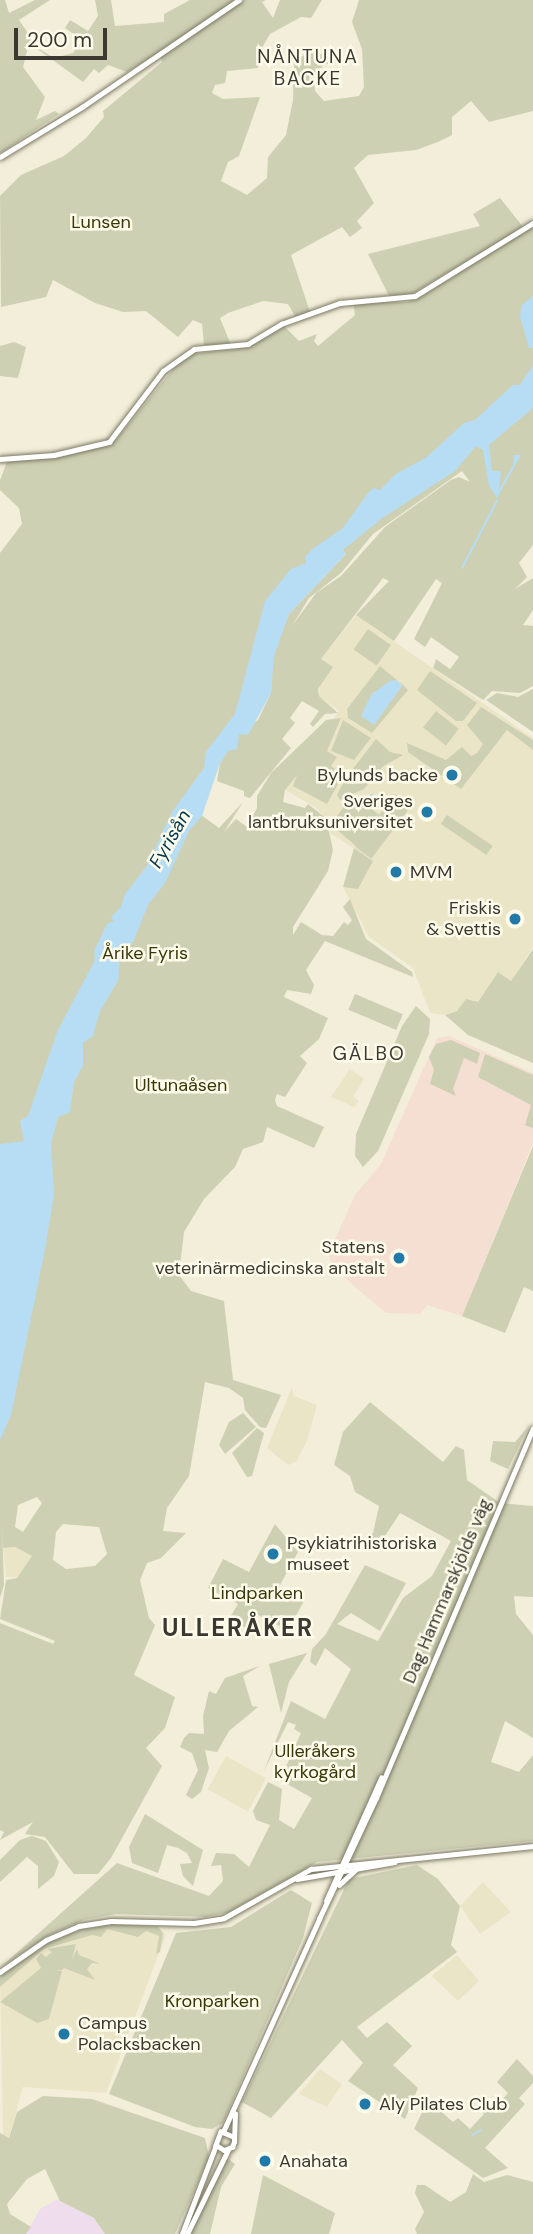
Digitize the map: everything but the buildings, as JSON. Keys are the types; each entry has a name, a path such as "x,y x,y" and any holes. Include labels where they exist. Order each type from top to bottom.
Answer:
{"main road":[{"path":"0,157 82,107 239,0"},
{"path":"0,459 54,455 109,442 163,371 194,349 248,344 281,324 340,303 415,296 533,223"},
{"name":"Dag Hammarskjölds väg","path":"216,2146 216,2137 223,2132 237,2107 342,1867 353,1848 533,1429"},
{"name":"Dag Hammarskjölds väg","path":"342,1867 345,1852 388,1764"},
{"path":"293,1880 371,1861 533,1846"},
{"path":"353,1848 354,1859 371,1861"},
{"path":"0,1972 46,1940 79,1926 111,1921 212,1922 239,1912 293,1880 327,1866 345,1852"},
{"path":"331,1893 346,1875 360,1869 428,1856"},
{"path":"327,1866 360,1869"},
{"path":"320,1872 331,1877 331,1893"},
{"name":"Dag Hammarskjölds väg","path":"228,2150 233,2137 237,2107"},
{"path":"223,2132 233,2137"},
{"path":"216,2146 228,2150 185,2234 216,2146"}],"shaded area":[{"name":"Sveriges lantbruksuniversitet","path":"356,615 533,738 533,947 511,981 498,972 478,1002 445,1015 430,1013 413,968 369,937 343,887 354,848 331,834 326,818 315,807 285,790 339,711 319,696 321,659"},
{"path":"449,1036 533,1073 533,1143 462,1316 427,1305 420,1314 386,1313 332,1267 329,1253 355,1195 381,1164 437,1038"},
{"path":"350,1069 364,1079 353,1097 359,1101 354,1107 331,1097"},
{"path":"292,1387 294,1396 317,1405 307,1441 296,1462 288,1465 267,1448"},
{"path":"15,1547 32,1556 18,1577 6,1577 3,1548"},
{"path":"226,1756 266,1778 248,1812 208,1789"},
{"path":"483,1882 511,1912 480,1934 460,1906"},
{"name":"Campus Polacksbacken","path":"112,1924 156,1926 166,1935 106,2093 23,2087 9,2138 3,2136 0,1976 56,1938"},
{"path":"457,1955 479,1981 458,2001 432,1976"},
{"path":"320,2069 342,2084 327,2107 299,2094"},
{"path":"58,2199 94,2218 105,2234 26,2234 40,2209"}],"green space":[{"name":"Lunsen","path":"0,0 5,0 9,13 35,0 50,0 19,20 38,48 54,58 73,53 82,40 65,28 70,20 88,31 98,16 95,0 111,0 115,26 164,22 164,14 190,0 266,0 262,2 273,18 280,0 322,0 311,18 301,17 270,34 260,51 258,68 227,71 225,83 215,85 212,93 223,99 260,97 239,156 228,162 221,181 247,195 267,178 268,157 286,135 293,100 294,60 309,53 323,54 331,64 324,64 314,79 315,91 324,101 359,96 364,87 362,49 352,22 359,0 533,0 533,111 489,122 471,101 452,117 452,135 416,150 368,155 354,168 374,203 357,221 362,228 350,237 342,227 291,255 310,312 296,318 288,304 263,301 228,313 220,318 231,345 204,345 202,324 193,320 178,337 146,311 123,312 95,303 53,280 46,297 1,307 0,196 21,175 64,156 86,138 104,117 103,111 162,62 160,52 127,72 108,65 99,73 94,69 83,82 29,43 23,67 45,97 36,120 55,111 59,114 0,153"},
{"path":"500,198 523,227 412,294 389,296 368,254 480,226 473,214"},
{"name":"Årike Fyris","path":"533,226 533,545 519,563 527,577 515,589 533,578 533,610 523,625 533,626 533,686 520,693 492,691 483,700 433,668 436,659 450,669 459,657 431,637 425,647 414,639 442,583 436,579 394,641 356,615 389,581 383,578 321,659 333,667 318,689 319,696 338,713 325,714 313,727 310,724 319,711 302,701 290,718 295,723 282,739 291,748 250,798 244,796 244,791 217,781 220,763 238,734 258,720 271,693 273,656 289,614 346,554 342,550 348,535 276,607 251,698 189,806 219,828 243,802 224,832 236,819 247,827 257,808 257,796 271,773 326,720 341,718 327,751 337,757 331,766 343,775 327,804 293,786 297,775 285,790 283,802 305,808 308,804 326,818 333,850 328,871 293,927 293,935 301,922 322,935 333,936 344,922 348,925 352,920 343,907 350,899 366,939 412,972 413,977 325,941 306,970 314,985 311,994 287,990 284,997 328,1018 319,1039 300,1056 307,1063 285,1097 277,1094 275,1100 277,1106 324,1127 314,1148 267,1127 263,1142 243,1149 235,1167 204,1199 184,1232 179,1275 191,1291 224,1301 233,1380 281,1395 266,1428 260,1427 245,1410 243,1398 229,1388 205,1382 189,1476 167,1508 163,1531 186,1533 161,1558 147,1563 140,1580 149,1618 155,1625 134,1675 175,1697 165,1728 146,1748 162,1766 111,1858 98,1874 74,1874 45,1837 25,1834 33,1822 0,1840 4,1832 0,1830 0,1623 53,1644 55,1641 0,1619 6,1580 17,1578 32,1556 15,1547 3,1548 2,1526 4,1585 0,1598 0,553 22,524 19,508 0,490 0,480 7,462 60,457 115,441 178,363 192,354 244,348 283,325 299,341 317,334 314,341 318,346 355,315 353,303 407,302 424,295","holes":["462,471 470,482 459,477 451,480 385,527 341,576 316,593 292,626 309,598 341,573 373,534","37,1497 42,1503 23,1532 15,1527 18,1505","63,1524 99,1527 107,1554 95,1566 66,1569 53,1560 56,1532"]},
{"path":"14,342 26,347 18,378 0,376 0,346"},
{"path":"368,629 391,645 377,666 354,649"},
{"path":"380,666 397,680 373,693 362,716 374,724 402,686 399,681 408,690 372,733 348,718 347,709"},
{"path":"430,671 477,703 463,721 456,721 417,690"},
{"path":"533,689 533,732 486,700 497,693 518,697"},
{"path":"481,707 533,740 533,750 507,730 461,789 408,752 407,743 446,760 462,747 471,756 477,753 483,744 467,725"},
{"path":"436,711 459,729 446,745 423,728"},
{"path":"343,720 371,738 354,760 331,751"},
{"path":"376,739 390,752 403,755 382,767 364,789 340,800 337,795 345,779"},
{"path":"395,794 411,806 371,859 355,847"},
{"path":"362,795 376,805 373,810 379,815 357,847 336,829 337,816 349,800"},
{"path":"447,815 493,846 486,855 441,824"},
{"path":"354,848 373,861 358,889 343,887"},
{"path":"533,949 533,1063 468,1035 445,1015 457,1011 466,999 478,1002 498,972 511,981"},
{"path":"355,994 403,1014 396,1030 348,1010"},
{"path":"416,1006 430,1019 429,1034 378,1151 363,1167 355,1156 356,1134 402,1026"},
{"path":"451,1040 480,1053 477,1064 464,1058 453,1089 456,1096 430,1084 434,1070 429,1057 436,1044"},
{"path":"485,1054 533,1075 533,1128 525,1125 531,1105 478,1077"},
{"path":"533,1146 533,1291 524,1287 505,1333 462,1316"},
{"name":"Ulleråkers kyrkogård","path":"370,1402 443,1462 456,1446 464,1450 467,1480 500,1503 533,1506 533,1597 514,1596 516,1614 533,1635 533,1738 505,1721 491,1762 519,1772 533,1755 533,1841 317,1862 229,1912 206,1917 116,1914 84,1920 49,1935 2,1966 117,1863 209,1896 223,1881 221,1865 211,1866 216,1853 234,1854 249,1867 270,1825 256,1820 253,1811 268,1782 282,1789 279,1820 294,1829 312,1798 280,1780 301,1733 294,1729 296,1725 288,1722 264,1771 291,1701 325,1719 351,1669 325,1648 316,1666 310,1662 312,1649 326,1634 365,1565 406,1583 380,1631 351,1613 337,1624 378,1641 403,1598 432,1576 451,1541 400,1513 377,1548 362,1543 373,1533 379,1506 355,1492 350,1476 334,1465 343,1432"},
{"path":"243,1413 256,1427 225,1454 219,1445 229,1422"},
{"path":"528,1427 508,1469 490,1461 493,1441 515,1442"},
{"path":"257,1428 264,1433 252,1476 247,1477 232,1453"},
{"name":"Lindparken","path":"275,1524 298,1552 279,1587 304,1601 288,1630 258,1615 250,1630 229,1619 238,1604 208,1588 223,1559 249,1572"},
{"path":"307,1653 289,1682 281,1713 269,1664"},
{"path":"260,1666 243,1676 252,1706 258,1707 229,1731 217,1752 205,1750 209,1768 201,1792 192,1799 186,1795 198,1770 192,1753 180,1747 184,1738 189,1733 204,1734 203,1716 209,1691 216,1694 225,1678"},
{"path":"145,1814 203,1850 193,1886 183,1876 180,1864 192,1863 187,1853 178,1848 167,1845 158,1873 132,1863 129,1847"},
{"path":"32,1836 46,1841 59,1862 54,1876 38,1889 38,1866 27,1857 0,1882 0,1860 20,1840"},
{"name":"Kronparken","path":"417,1865 438,1879 460,1906 451,1945 457,1952 357,2027 367,2038 387,2022 412,2046 393,2065 418,2088 405,2119 348,2081 363,2063 342,2040 271,2118 242,2102 349,1879"},
{"name":"Kronparken","path":"291,1890 312,1903 303,1938 223,2123 212,2129 195,2127 109,2094 176,1933 231,1927"},
{"path":"112,1924 158,1927 163,1933 160,1952 156,1954 159,1936 146,1931 138,1937 107,1929 101,1937 92,1935 44,1949 0,1987 0,1976 47,1943 80,1930"},
{"path":"76,1944 72,1959 77,1949 79,1955 101,1964 92,1963 87,1969 95,1980 64,1968 71,1960 62,1970 55,1970 62,1971 49,2019 37,2023 0,2002 41,1968 36,1959 41,1953 46,1957 52,1952 47,1949"},
{"path":"517,2059 533,2076 533,2083 519,2098 525,2104 485,2148 508,2168 483,2178 414,2129 428,2100 453,2122 458,2118 470,2129 484,2114 477,2107 481,2102 492,2111 508,2093 497,2082"},
{"path":"43,2096 92,2099 205,2138 209,2157 175,2234 105,2234 94,2218 60,2201 45,2169 27,2179 7,2204 10,2214 31,2227 26,2234 0,2234 0,2133 9,2138 17,2112"},
{"path":"227,2158 235,2164 221,2187 210,2234 190,2234"},
{"path":"473,2174 484,2182 507,2175 533,2182 533,2234 417,2234 415,2229 424,2212 415,2193 417,2185 425,2185 450,2202 466,2192"},
{"path":"263,2175 335,2213 329,2234 251,2234"}],"water":[{"path":"533,296 533,348 529,348 520,317 522,305"},
{"name":"Fyrisån","path":"533,365 533,408 489,445 492,471 501,471 499,490 513,465 514,455 521,455 497,498 489,485 483,450 476,446 455,471 381,519 343,550 346,554 289,614 274,656 271,693 248,735 239,734 237,749 228,751 220,763 202,816 189,831 165,883 148,905 134,940 120,958 118,981 100,1011 93,1036 83,1043 83,1066 74,1082 70,1112 58,1117 51,1144 54,1194 45,1250 11,1415 0,1440 0,1144 24,1141 20,1121 28,1116 58,1030 94,962 95,949 107,924 114,921 111,917 121,907 125,894 147,866 172,812 204,768 206,752 235,714 265,601 291,569 306,563 305,557 314,548 343,528 368,493 374,488 380,490 396,474 427,457 464,423 475,420 513,385 520,385"},
{"path":"397,680 402,686 374,725 361,716 371,695 390,681"}],"waterway":[{"path":"462,568 497,501"},
{"path":"366,801 372,794"},
{"path":"473,2135 481,2130"}],"place":[{"name":"Bylunds backe","path":"452,775"},
{"name":"Sveriges lantbruksuniversitet","path":"427,812"},
{"name":"MVM","path":"396,872"},
{"name":"Friskis & Svettis","path":"515,919"},
{"name":"Statens veterinärmedicinska anstalt","path":"399,1258"},
{"name":"Psykiatrihistoriska museet","path":"273,1554"},
{"name":"Campus Polacksbacken","path":"64,2034"},
{"name":"Aly Pilates Club","path":"365,2104"},
{"name":"Anahata","path":"265,2161"}],"district":[{"name":"NÅNTUNA BACKE","path":"308,68"},
{"name":"GÄLBO","path":"369,1054"},
{"name":"ULLERÅKER","path":"238,1628"}],"park label":[{"name":"Ultunaåsen","path":"181,1085"}]}
